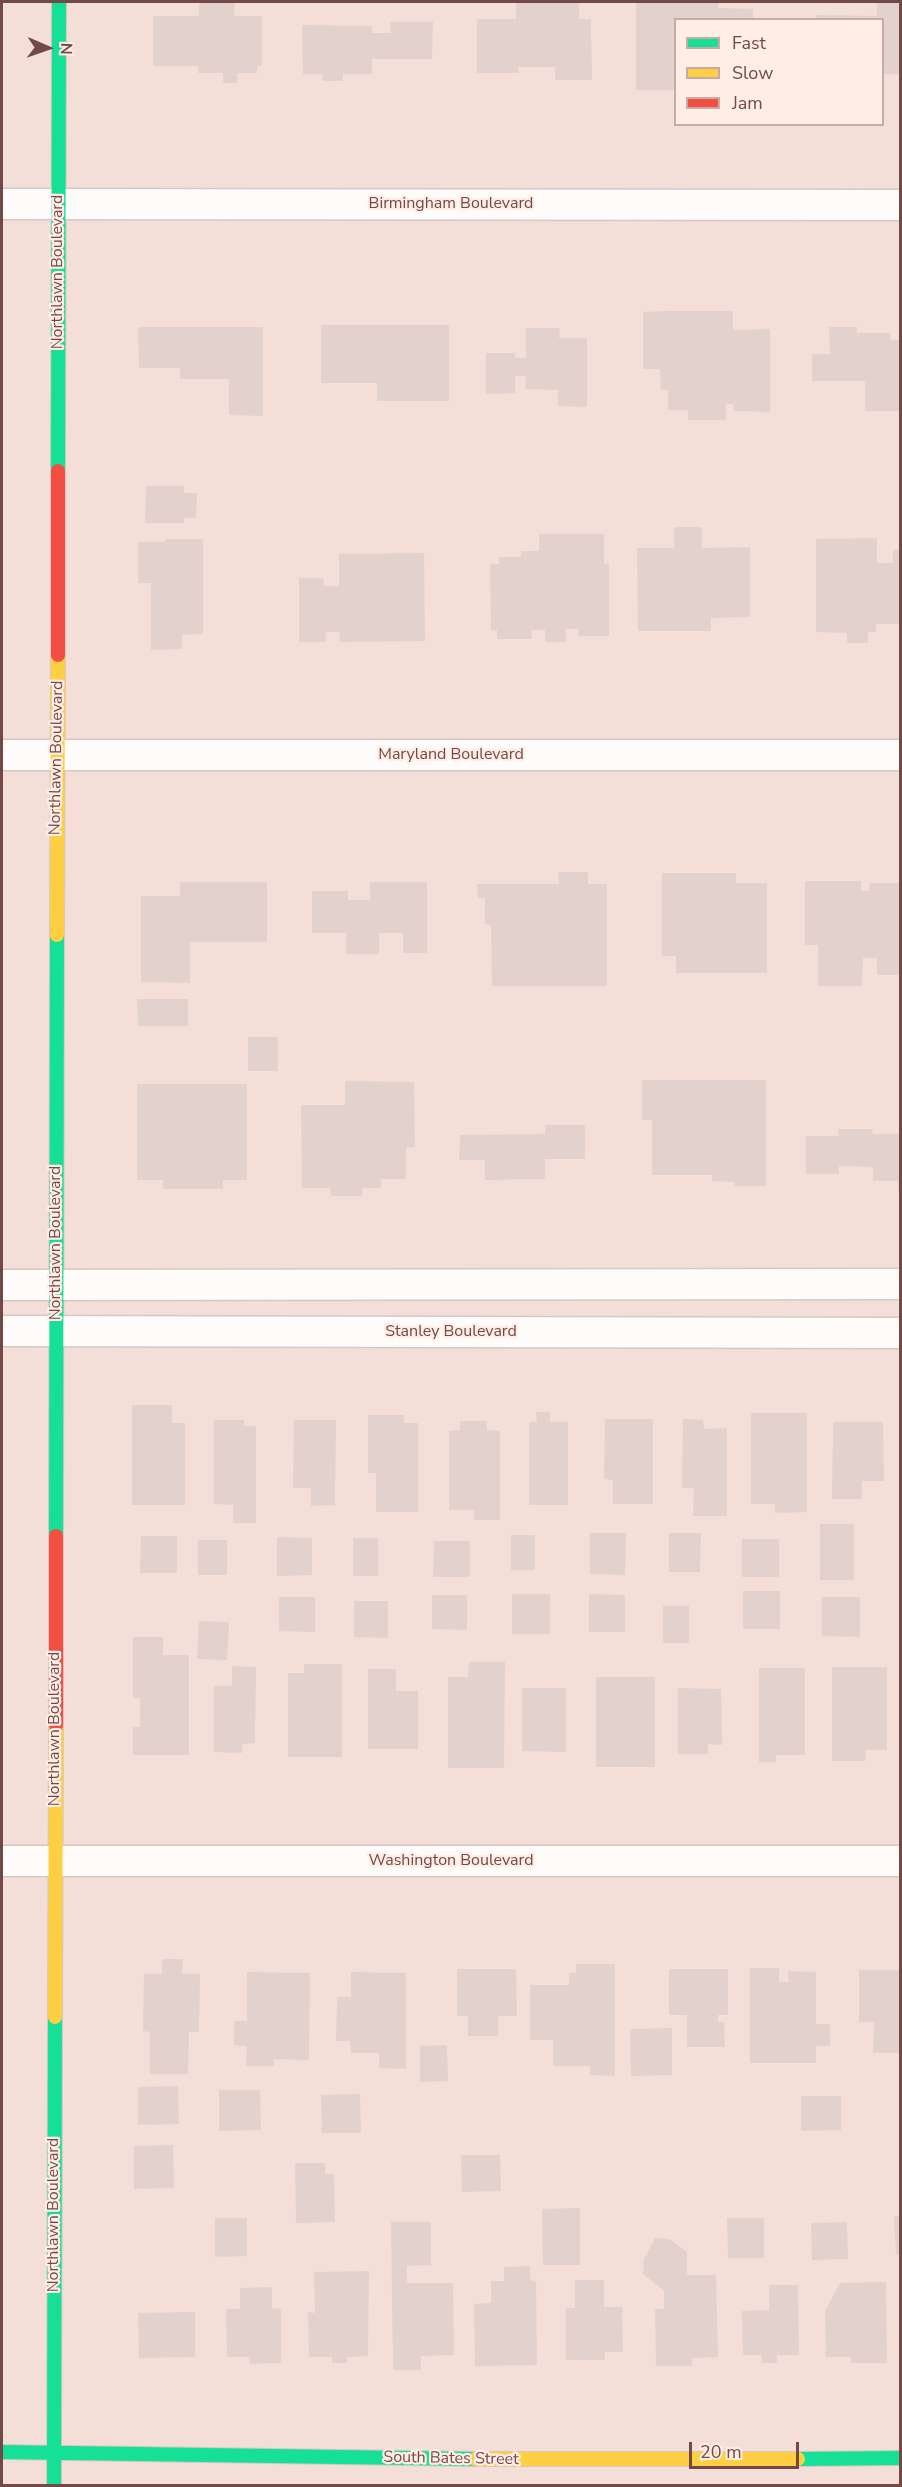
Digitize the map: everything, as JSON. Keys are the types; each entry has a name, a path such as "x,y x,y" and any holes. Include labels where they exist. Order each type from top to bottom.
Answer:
{"street":[{"name":"Northlawn Boulevard","path":"54,2486 59,2"},
{"name":"Birmingham Boulevard","path":"2,204 900,205"},
{"name":"Maryland Boulevard","path":"2,755 900,755"},
{"path":"634,1284 634,1332"},
{"path":"2,1286 900,1284"},
{"name":"Stanley Boulevard","path":"2,1331 900,1333"},
{"name":"Washington Boulevard","path":"2,1861 900,1861"},
{"name":"South Bates Street","path":"2,2452 541,2460 900,2458"}],"shaded area":[{"path":"2,2 900,2 900,2485 2,2485"}],"building":[{"path":"199,2 235,2 234,16 262,16 262,66 257,66 257,73 237,73 238,83 223,83 223,73 198,73 198,66 153,66 153,16 199,16"},
{"path":"516,2 579,2 579,19 591,19 592,80 555,80 555,67 518,67 519,73 477,73 477,19 516,19"},
{"path":"636,2 719,2 718,8 753,9 753,18 674,18 674,90 636,90"},
{"path":"877,2 900,2 900,74 884,74 884,18 816,18 816,15 877,16"},
{"path":"390,22 433,22 432,59 372,59 372,74 343,74 343,81 323,81 322,74 303,74 302,25 372,26 372,33 391,33"},
{"path":"733,311 733,330 770,329 770,412 734,411 733,404 726,404 726,420 688,420 688,410 668,410 668,390 661,390 660,369 643,369 643,312"},
{"path":"321,325 449,325 449,401 377,401 377,383 321,383"},
{"path":"138,327 263,327 263,416 229,415 229,379 180,379 180,368 139,368"},
{"path":"829,327 857,327 857,333 890,333 890,340 900,340 900,411 865,411 865,381 812,381 812,354 830,354"},
{"path":"526,328 560,328 559,338 587,338 587,407 558,406 558,390 525,389 526,376 515,376 515,393 486,394 486,353 515,353 515,358 526,358"},
{"path":"146,486 184,486 184,493 197,493 196,518 184,518 184,523 145,523"},
{"path":"674,527 702,527 702,548 750,547 750,617 711,618 711,631 638,631 637,548 674,548"},
{"path":"539,534 604,534 604,564 609,563 609,636 578,636 578,629 566,629 566,642 545,642 545,630 531,630 532,639 497,639 497,630 491,630 490,564 499,564 499,557 521,557 521,551 539,551"},
{"path":"877,538 877,563 893,563 893,550 900,550 900,624 876,624 876,632 868,632 868,643 847,643 847,633 816,632 816,539"},
{"path":"165,539 203,539 203,634 182,635 182,649 151,650 151,583 138,583 138,542 165,542"},
{"path":"424,553 425,641 340,642 339,632 326,632 325,642 299,642 299,578 323,578 324,586 339,586 339,554"},
{"path":"558,872 588,872 588,884 607,884 607,986 492,986 491,925 485,924 485,898 478,898 477,884 559,884"},
{"path":"662,873 736,873 736,883 767,883 767,973 676,973 676,956 662,956"},
{"path":"805,881 861,881 861,891 869,891 870,883 900,883 900,975 877,975 877,958 863,958 862,986 818,986 818,945 805,945"},
{"path":"180,882 267,882 267,942 190,942 190,983 141,982 141,896 180,896"},
{"path":"370,882 427,882 427,953 403,953 403,933 379,933 379,954 346,954 346,933 312,933 312,891 348,891 348,900 370,900"},
{"path":"137,999 188,999 188,1026 138,1026"},
{"path":"248,1037 278,1037 278,1071 248,1071"},
{"path":"642,1080 766,1080 766,1186 735,1186 734,1182 712,1181 712,1175 652,1175 652,1120 642,1120"},
{"path":"345,1081 414,1082 415,1147 406,1148 406,1179 381,1179 381,1188 362,1188 362,1196 331,1196 330,1188 302,1188 301,1105 345,1105"},
{"path":"137,1084 247,1084 247,1180 223,1180 223,1189 163,1189 163,1180 137,1180"},
{"path":"545,1125 585,1125 585,1159 545,1159 545,1179 485,1180 485,1160 459,1160 460,1135 545,1134"},
{"path":"838,1129 873,1129 872,1134 900,1134 900,1190 898,1190 898,1181 873,1181 873,1167 839,1166 839,1174 806,1174 806,1136 839,1136"},
{"path":"132,1405 172,1405 172,1423 185,1423 185,1505 132,1505"},
{"path":"536,1412 550,1412 550,1422 568,1422 568,1505 529,1505 529,1422 537,1422"},
{"path":"751,1413 807,1413 807,1512 775,1513 775,1504 751,1504"},
{"path":"368,1415 404,1415 404,1423 418,1423 418,1512 376,1512 376,1473 368,1473"},
{"path":"605,1419 653,1419 653,1504 613,1504 613,1480 604,1479"},
{"path":"683,1419 703,1420 704,1429 727,1428 727,1516 693,1516 694,1488 682,1488"},
{"path":"214,1420 244,1420 244,1426 256,1426 256,1523 233,1523 233,1505 214,1504"},
{"path":"294,1420 336,1420 335,1505 311,1506 311,1488 293,1488"},
{"path":"460,1421 487,1421 487,1430 500,1431 500,1520 474,1520 474,1510 449,1510 449,1431 460,1430"},
{"path":"833,1422 883,1422 884,1481 862,1481 862,1499 832,1499"},
{"path":"820,1524 854,1524 854,1580 820,1580"},
{"path":"590,1533 626,1533 625,1575 590,1574"},
{"path":"669,1533 701,1533 700,1572 669,1572"},
{"path":"511,1535 535,1535 535,1570 511,1570"},
{"path":"141,1536 177,1536 177,1573 140,1573"},
{"path":"277,1537 312,1538 312,1575 277,1576"},
{"path":"353,1538 378,1538 378,1576 353,1576"},
{"path":"742,1539 779,1539 779,1577 742,1577"},
{"path":"198,1540 227,1540 227,1575 198,1575"},
{"path":"434,1541 470,1541 470,1577 433,1577"},
{"path":"743,1591 780,1591 780,1629 743,1629"},
{"path":"512,1594 550,1594 550,1634 512,1634"},
{"path":"589,1594 625,1595 625,1632 589,1632"},
{"path":"432,1595 467,1595 467,1630 432,1629"},
{"path":"279,1597 315,1597 315,1632 279,1631"},
{"path":"822,1597 860,1597 860,1637 822,1636"},
{"path":"354,1601 388,1601 388,1638 354,1637"},
{"path":"663,1606 689,1606 689,1643 663,1643"},
{"path":"199,1621 229,1622 227,1660 197,1659"},
{"path":"133,1637 163,1637 163,1655 189,1655 189,1755 133,1755 133,1727 140,1727 140,1698 133,1698"},
{"path":"469,1662 505,1662 504,1768 448,1768 448,1677 468,1677"},
{"path":"304,1664 342,1664 342,1757 288,1757 288,1673 304,1673"},
{"path":"232,1666 256,1667 255,1743 242,1744 242,1753 214,1752 214,1686 232,1686"},
{"path":"832,1667 887,1667 887,1750 866,1750 865,1761 832,1761"},
{"path":"759,1668 805,1668 805,1755 776,1755 776,1762 759,1762"},
{"path":"368,1669 396,1669 396,1691 418,1691 418,1749 368,1749"},
{"path":"596,1677 655,1677 655,1767 596,1767"},
{"path":"522,1688 566,1688 566,1752 522,1751"},
{"path":"678,1688 721,1689 722,1745 708,1744 708,1754 678,1754"},
{"path":"162,1959 183,1959 182,1974 200,1974 199,2032 189,2032 188,2074 150,2074 150,2032 143,2031 144,1974 162,1974"},
{"path":"576,1964 615,1964 615,2076 590,2075 590,2066 553,2066 553,2040 530,2040 530,1985 569,1985 569,1973 576,1973"},
{"path":"750,1968 779,1968 779,1982 789,1982 788,1971 816,1972 816,2024 830,2024 830,2046 816,2046 816,2063 750,2063"},
{"path":"457,1969 516,1969 517,2016 498,2016 498,2036 468,2036 468,2016 457,2016"},
{"path":"669,1969 728,1969 728,2015 718,2015 718,2022 724,2022 725,2047 687,2047 687,2015 669,2015"},
{"path":"859,1970 900,1970 900,2053 873,2053 874,2022 859,2022"},
{"path":"247,1972 310,1973 309,2060 274,2059 274,2066 246,2066 247,2046 234,2045 234,2021 247,2021"},
{"path":"351,1972 406,1973 406,2069 379,2068 379,2053 351,2053 350,2041 336,2041 337,1997 351,1997"},
{"path":"672,2028 672,2075 631,2076 630,2029"},
{"path":"447,2045 448,2081 420,2082 420,2046"},
{"path":"178,2086 179,2124 138,2125 138,2087"},
{"path":"219,2090 260,2090 261,2130 219,2131"},
{"path":"360,2094 361,2133 322,2133 321,2095"},
{"path":"801,2096 841,2096 841,2130 801,2131"},
{"path":"173,2145 174,2188 134,2189 134,2146"},
{"path":"461,2155 500,2155 501,2191 462,2192"},
{"path":"295,2163 325,2163 325,2174 334,2174 335,2222 296,2223"},
{"path":"580,2208 580,2265 543,2265 542,2209"},
{"path":"894,2216 900,2216 900,2255 896,2255"},
{"path":"215,2218 247,2218 247,2256 215,2257"},
{"path":"727,2218 764,2218 764,2258 728,2258"},
{"path":"391,2222 431,2222 431,2265 407,2266 407,2283 453,2283 454,2355 421,2356 421,2370 393,2370"},
{"path":"847,2222 848,2259 812,2260 811,2223"},
{"path":"655,2238 669,2239 687,2252 687,2275 716,2275 718,2357 692,2358 692,2366 656,2366 655,2309 664,2309 664,2291 643,2274 644,2259"},
{"path":"530,2266 530,2280 536,2281 537,2365 475,2366 474,2304 491,2303 491,2281 504,2281 504,2267"},
{"path":"369,2271 368,2356 347,2357 347,2363 332,2363 332,2357 309,2357 308,2312 315,2313 314,2272"},
{"path":"575,2280 604,2280 604,2307 622,2307 623,2352 605,2352 605,2360 566,2360 566,2308 575,2308"},
{"path":"886,2282 887,2363 851,2363 851,2357 826,2357 825,2311 840,2283"},
{"path":"769,2285 798,2285 799,2355 777,2355 777,2363 762,2363 761,2355 743,2355 742,2311 769,2310"},
{"path":"272,2287 272,2308 281,2309 281,2363 250,2364 249,2357 227,2357 226,2309 240,2309 240,2288"},
{"path":"195,2312 195,2357 139,2358 138,2313"}],"traffic: fast":[{"path":"58,471 59,2"},
{"path":"56,1536 57,935"},
{"path":"54,2486 55,2017"},
{"path":"2,2452 475,2459"},
{"path":"798,2459 900,2458"}],"traffic: slow":[{"path":"57,935 58,655"},
{"path":"55,2017 56,1725"},
{"path":"475,2459 798,2459"}],"traffic: jam":[{"path":"58,471 58,655"},
{"path":"56,1536 56,1725"}]}
